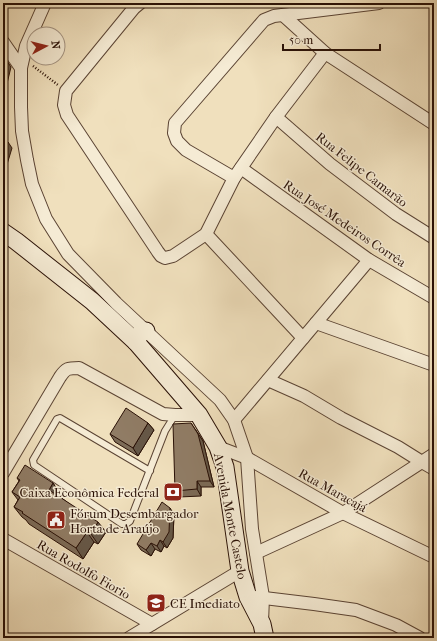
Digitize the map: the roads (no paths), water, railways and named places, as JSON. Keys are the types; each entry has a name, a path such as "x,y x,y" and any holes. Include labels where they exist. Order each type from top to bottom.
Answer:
{"street":[{"path":"45,3 26,46 22,63 22,131 32,184 46,219 68,254 116,303 138,337"},
{"path":"140,3 134,8 66,91 64,105 67,116 158,252 161,256 166,258 173,256 206,234 234,178 276,117 325,53"},
{"path":"234,178 186,150 176,141 174,132 175,124 264,20 274,16 379,3"},
{"path":"283,15 325,53 434,124"},
{"path":"3,42 22,63"},
{"name":"Rua Felipe Camarão","path":"276,117 330,164 396,214 434,238"},
{"name":"Rua José Medeiros Corrêa","path":"241,168 370,260 434,298"},
{"name":"Avenida Monte Castelo","path":"3,232 138,337 198,415 218,447 225,467 240,571 256,597 263,633"},
{"path":"206,234 303,338"},
{"path":"234,420 370,260"},
{"path":"116,303 138,337 220,400 234,420 247,458 252,529 256,553 256,597 356,610 396,625 420,638"},
{"path":"316,323 434,365"},
{"path":"3,473 60,377 65,370 70,368 79,368 163,414 198,415"},
{"path":"268,380 304,396 341,418 398,447 434,469"},
{"name":"Rua Maracajá","path":"218,447 247,458 343,513 434,557"},
{"path":"256,553 343,513 434,454"},
{"name":"Rua Rodolfo Fiorio","path":"3,539 152,624"},
{"path":"129,638 240,571"}],"lane":[{"path":"150,471 60,418 57,419 33,460 34,465 122,524 126,524 130,521 150,471 165,431 175,415"}],"place":[{"name":"Caixa Econômica Federal","path":"173,492"},
{"name":"Fórum Desembargador Horta de Araújo","path":"56,520"},
{"name":"CE Imediato","path":"156,603"}]}
